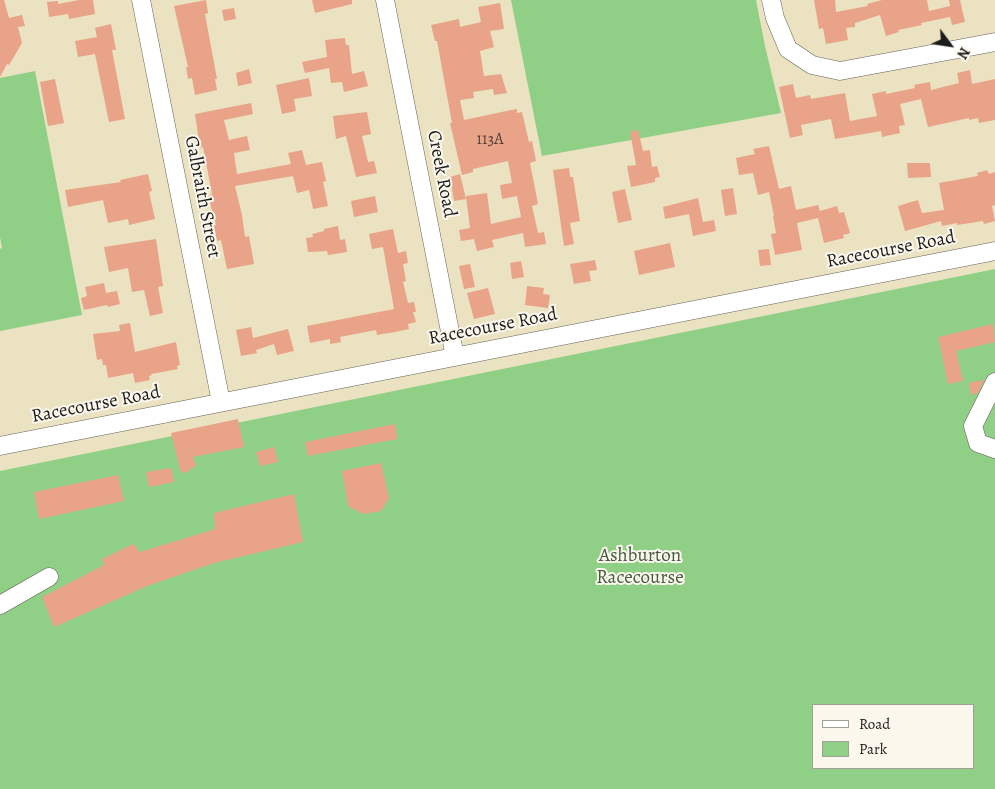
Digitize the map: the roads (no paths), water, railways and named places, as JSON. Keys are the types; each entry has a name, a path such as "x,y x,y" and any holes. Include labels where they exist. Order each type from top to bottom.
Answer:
{"street":[{"name":"Galbraith Street","path":"141,0 221,402"},
{"name":"Creek Road","path":"385,0 455,357"},
{"path":"771,0 774,18 788,49 812,65 840,72 995,42"},
{"name":"Racecourse Road","path":"0,446 995,251"},
{"path":"995,382 973,426 978,443 995,450"},
{"path":"0,605 49,577"}],"park label":[{"name":"Ashburton Racecourse","path":"640,567"}]}
